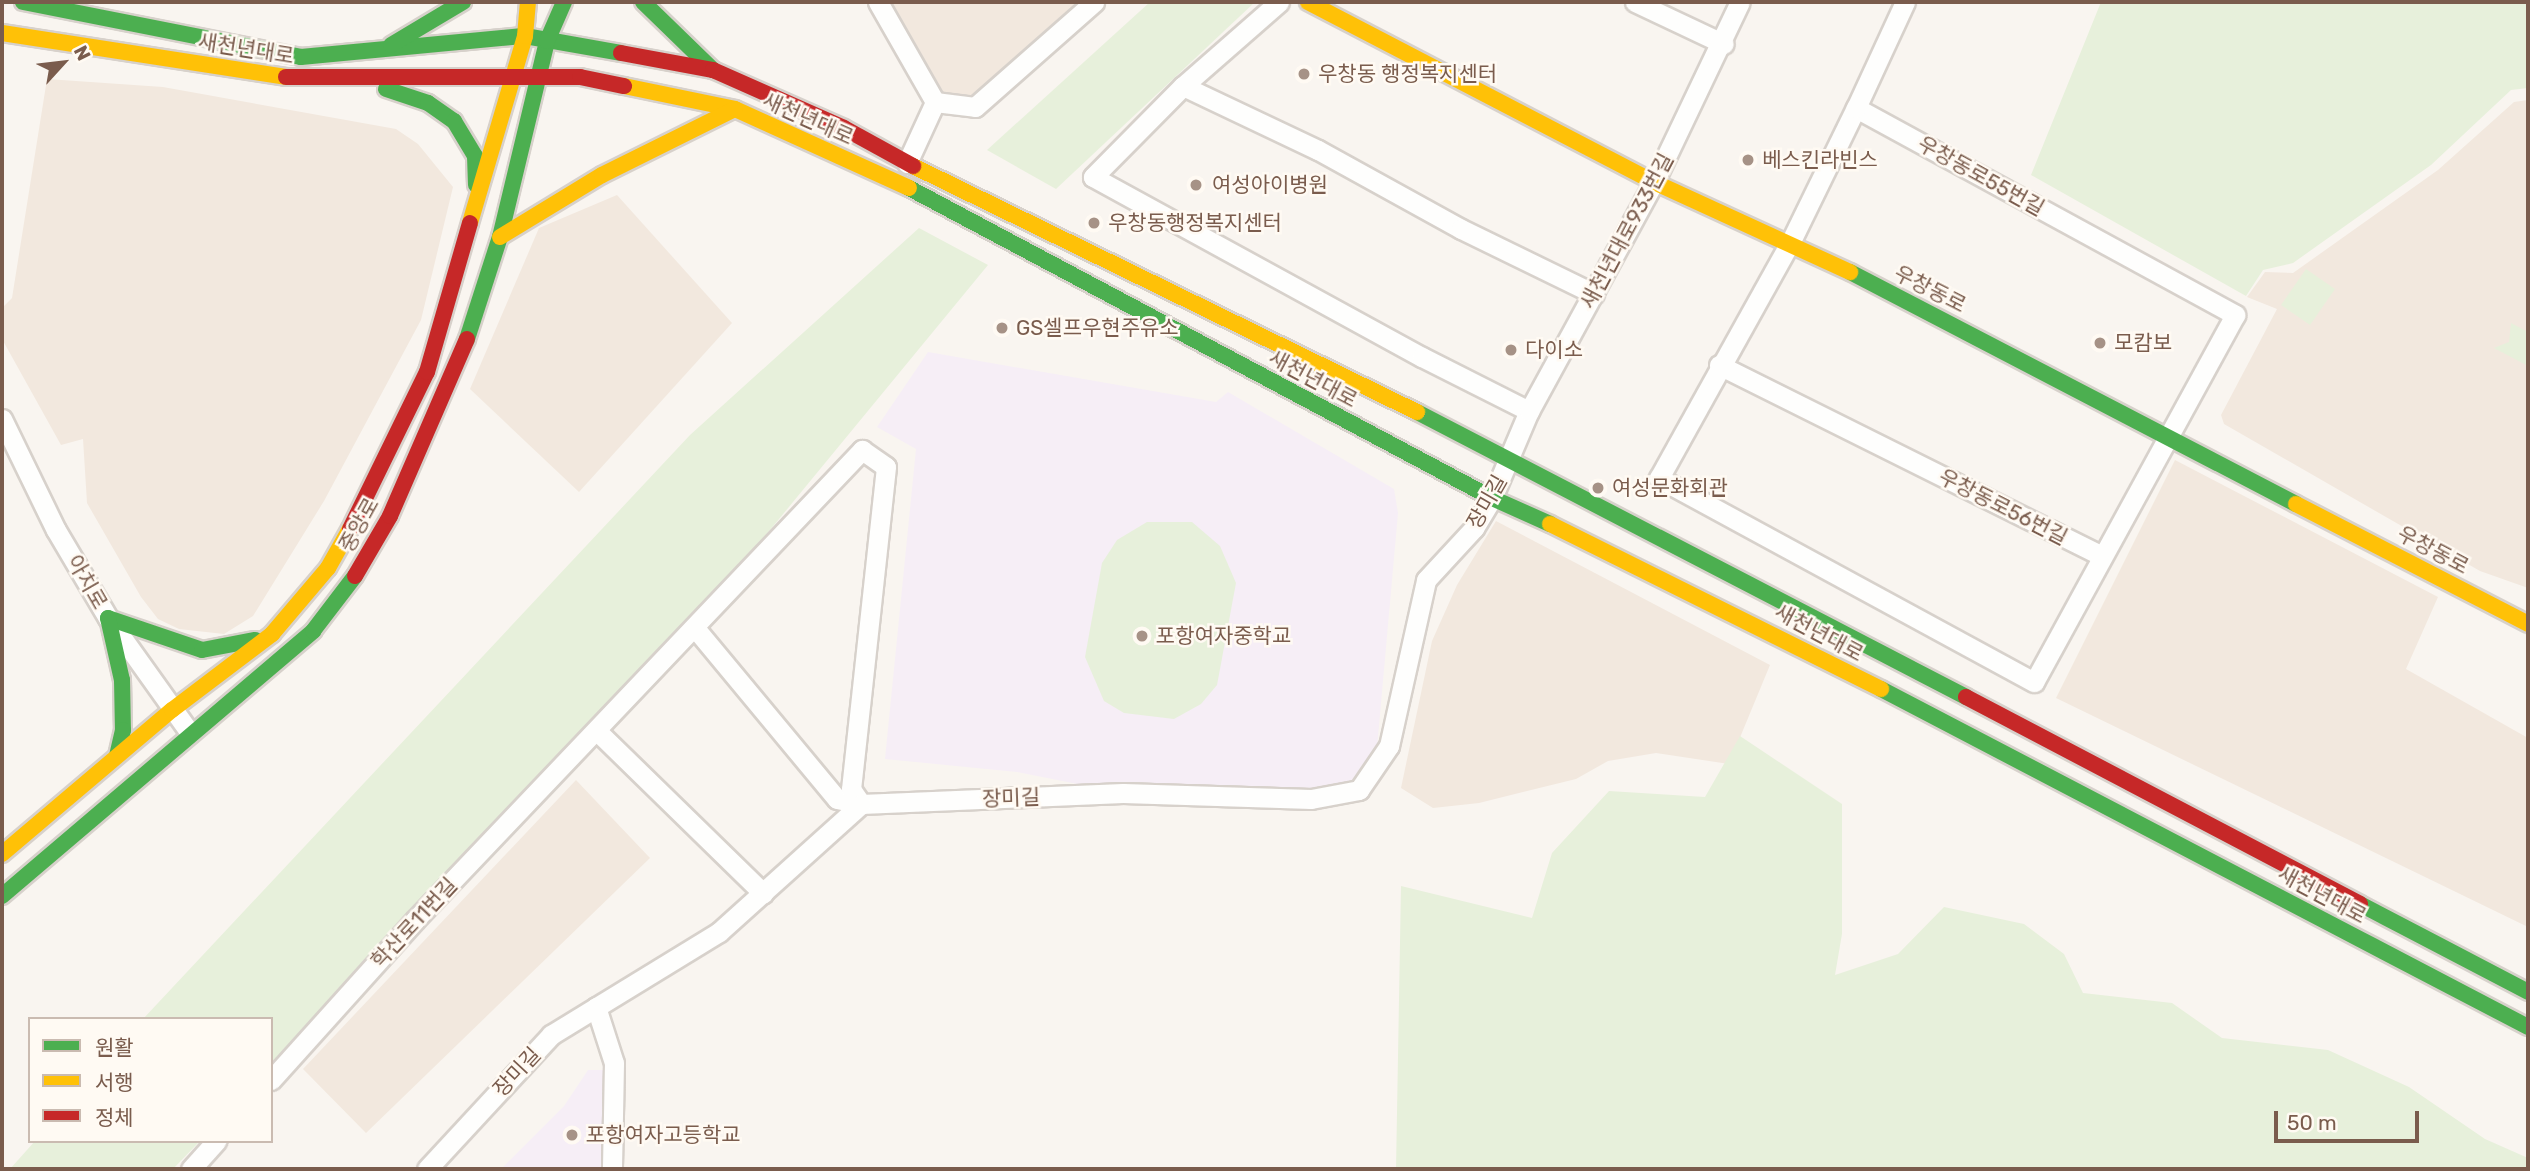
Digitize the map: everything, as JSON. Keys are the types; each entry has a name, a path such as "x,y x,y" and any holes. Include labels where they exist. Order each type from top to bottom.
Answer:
{"main road":[{"name":"새천년대로","path":"23,2 301,57 525,36 713,71 844,128 907,163 997,203 1511,459 2528,992"},
{"path":"380,51 463,2"},
{"name":"중앙로","path":"2,854 172,710 272,634 328,568 386,462 427,372 525,36 528,2"},
{"name":"중앙로","path":"2,896 190,733 313,631 353,580 425,442 462,354 500,237 547,41 564,2"},
{"path":"643,2 713,71"},
{"name":"우창동로","path":"1308,2 1654,182 1791,241 2167,434 2528,624"},
{"name":"새천년대로","path":"2,33 308,80 366,82 541,75 580,77 735,109 948,206 1492,498 1618,554 1764,628 2528,1027"},
{"path":"366,82 428,103 462,130 477,171 471,228"},
{"path":"500,237 602,175 735,109"},
{"path":"108,618 202,650 226,649 272,634"},
{"path":"108,618 122,680 123,730 117,755"}],"street":[{"path":"878,2 935,102"},
{"path":"935,102 975,107 1094,2"},
{"path":"1279,2 1183,86 1093,177 1422,357 1529,411"},
{"path":"1635,2 1724,44"},
{"name":"새천년대로933번길","path":"1511,459 1529,411 1654,182 1724,44 1740,2"},
{"path":"1905,2 1791,241 1719,365 1659,478 2034,682 2167,434"},
{"path":"1183,86 1318,150 1461,229 1594,295"},
{"path":"907,163 935,102"},
{"name":"우창동로55번길","path":"1856,108 2235,315 2167,434"},
{"name":"우창동로56번길","path":"1719,365 2100,555"},
{"name":"아치로","path":"2,419 56,530 108,618 190,733"},
{"name":"학산로11번길","path":"273,1078 415,920 598,732 862,450 886,467 851,789 862,804"},
{"name":"장미길","path":"427,1169 551,1035 719,932 862,804 1123,793 1311,799 1359,790 1389,746 1426,580 1474,528 1511,459"},
{"path":"695,628 836,799 862,804"},
{"path":"598,732 762,892"},
{"path":"596,1007 614,1063 612,1169"},
{"path":"191,1169 214,1143"}],"shaded area":[{"path":"878,2 1094,2 975,107 935,102"},
{"path":"47,79 163,87 396,129 418,144 453,187 421,320 324,501 253,616 224,634 179,629 158,619 141,597 87,503 83,439 61,445 2,339 2,308 12,298"},
{"path":"2528,100 2528,588 2480,571 2224,424 2221,415 2277,309 2247,297 2265,272 2293,273 2438,170 2514,102"},
{"path":"617,195 732,323 579,492 470,389 539,228"},
{"name":"포항여자중학교","path":"928,352 1216,402 1228,392 1394,489 1398,513 1376,759 1359,790 1123,793 1017,772 885,759 916,449 877,427"},
{"path":"2175,460 2438,597 2406,669 2528,738 2528,927 2056,698"},
{"path":"1496,521 1770,665 1729,764 1656,753 1608,761 1576,779 1479,803 1433,808 1401,788 1432,641 1457,585"},
{"path":"576,780 650,858 366,1133 303,1069"},
{"name":"포항여자고등학교","path":"588,1070 609,1070 606,1169 501,1169 564,1106"}],"green space":[{"path":"1150,2 1255,2 1056,189 987,150"},
{"path":"2101,2 2528,2 2528,88 2511,90 2431,165 2293,263 2263,270 2246,296 2031,175"},
{"path":"919,228 988,265 635,694 273,1066 273,1017 145,1017 690,435"},
{"path":"2306,269 2335,289 2310,325 2281,305"},
{"path":"2511,323 2528,332 2528,366 2494,348 2509,342"},
{"path":"1147,522 1192,522 1220,546 1236,583 1217,685 1201,704 1174,719 1124,713 1104,701 1085,657 1102,563 1117,540"},
{"path":"1740,736 1842,804 1842,934 1835,975 1898,954 1944,907 2024,924 2064,954 2083,993 2172,1003 2222,1038 2328,1050 2409,1087 2485,1139 2528,1158 2528,1169 1396,1169 1401,886 1532,918 1552,853 1609,791 1705,797"},
{"path":"33,1143 198,1143 173,1169 10,1169"}],"traffic: fast":[{"path":"23,2 301,57 525,36 621,53"},
{"path":"391,45 463,2"},
{"path":"467,339 500,237 547,41 564,2"},
{"path":"643,2 713,70"},
{"path":"386,89 428,103 454,121 475,156 476,185"},
{"path":"909,188 1492,498 1550,524"},
{"path":"1850,272 2296,504"},
{"path":"1417,412 1966,697"},
{"path":"2,896 313,631 355,576"},
{"path":"108,618 202,650 255,640"},
{"path":"108,618 122,680 123,730 117,755"},
{"path":"1881,689 2528,1027"},
{"path":"2360,904 2528,992"}],"traffic: slow":[{"path":"470,223 525,36 528,2"},
{"path":"1308,2 1654,182 1850,272"},
{"path":"2,33 286,77"},
{"path":"624,86 735,109 909,188"},
{"path":"500,237 602,175 735,109"},
{"path":"913,166 1417,412"},
{"path":"2296,504 2528,624"},
{"path":"1550,524 1881,689"},
{"path":"2,854 172,710 272,634 328,568 350,529"}],"traffic: jam":[{"path":"621,53 713,70 844,128 913,166"},
{"path":"286,77 580,77 624,86"},
{"path":"350,529 427,372 470,223"},
{"path":"355,576 390,516 467,339"},
{"path":"1966,697 2360,904"}],"place":[{"name":"우창동 행정복지센터","path":"1304,74"},
{"name":"베스킨라빈스","path":"1748,160"},
{"name":"여성아이병원","path":"1196,185"},
{"name":"우창동행정복지센터","path":"1094,223"},
{"name":"GS셀프우현주유소","path":"1002,328"},
{"name":"모캄보","path":"2100,343"},
{"name":"다이소","path":"1511,350"},
{"name":"여성문화회관","path":"1598,488"},
{"name":"포항여자중학교","path":"1142,636"},
{"name":"포항여자고등학교","path":"572,1135"}]}
